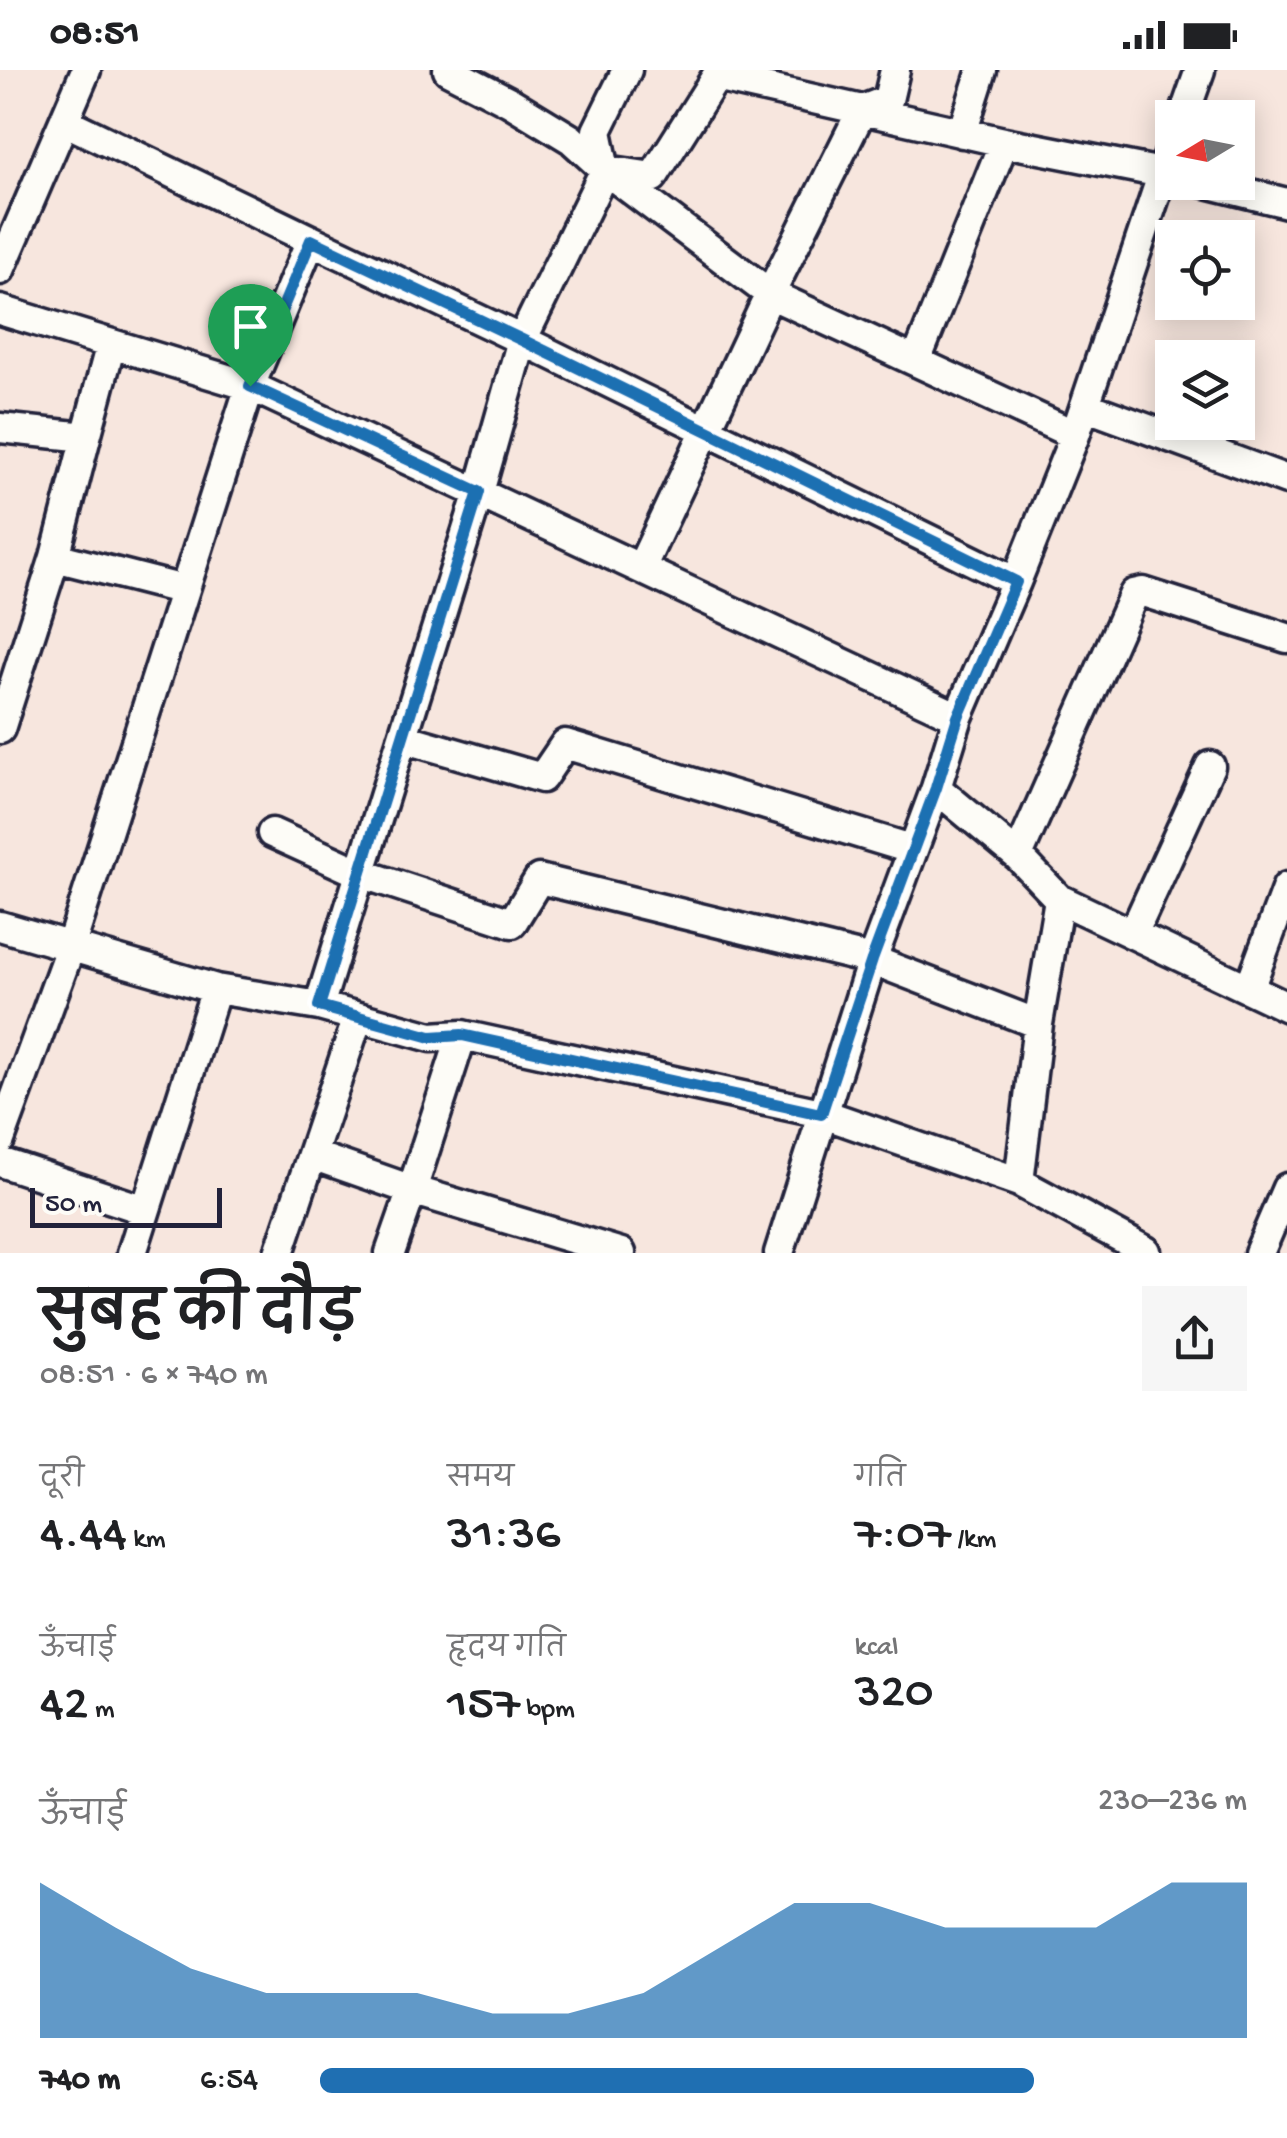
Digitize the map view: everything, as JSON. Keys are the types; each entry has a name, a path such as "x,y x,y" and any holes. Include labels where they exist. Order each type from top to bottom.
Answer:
{"street":[{"path":"0,270 86,70"},
{"path":"448,70 571,139 605,170 770,294 1075,435"},
{"path":"319,1006 479,492 522,340 605,170 597,130 627,70"},
{"path":"642,568 770,294 862,110 888,100 895,70"},
{"path":"962,133 982,70"},
{"path":"1189,100 1200,70"},
{"path":"605,170 653,176 716,78 1155,171"},
{"path":"64,121 1016,582"},
{"path":"916,361 1004,142"},
{"path":"1255,195 1287,203"},
{"path":"779,1253 872,960 958,717 1075,435 1159,200"},
{"path":"0,1140 70,948 250,386 311,240"},
{"path":"0,310 250,386 958,717"},
{"path":"0,729 55,557 111,344"},
{"path":"1084,406 1287,480"},
{"path":"0,428 86,438"},
{"path":"55,557 184,590"},
{"path":"1018,856 1134,594 1143,592 1287,638"},
{"path":"402,738 542,778 565,744 911,849"},
{"path":"1133,934 1210,766"},
{"path":"936,788 1018,856 1058,899 1287,1007"},
{"path":"272,832 360,872 512,924 539,879 872,960 1038,1024"},
{"path":"1249,989 1287,887"},
{"path":"1020,1182 1038,1024 1058,899"},
{"path":"0,926 216,989 319,1006 431,1037 462,1035 821,1114 1020,1182 1148,1252"},
{"path":"132,1253 216,989"},
{"path":"279,1253 358,1016"},
{"path":"390,1253 462,1035"},
{"path":"312,1155 412,1190 532,1240 620,1253"},
{"path":"0,1162 146,1210"},
{"path":"1259,1253 1287,1188"}],"route":[{"path":"311,240 1016,582 958,717 821,1114 462,1035 431,1037 319,1006 479,492 250,386 311,240"}]}
